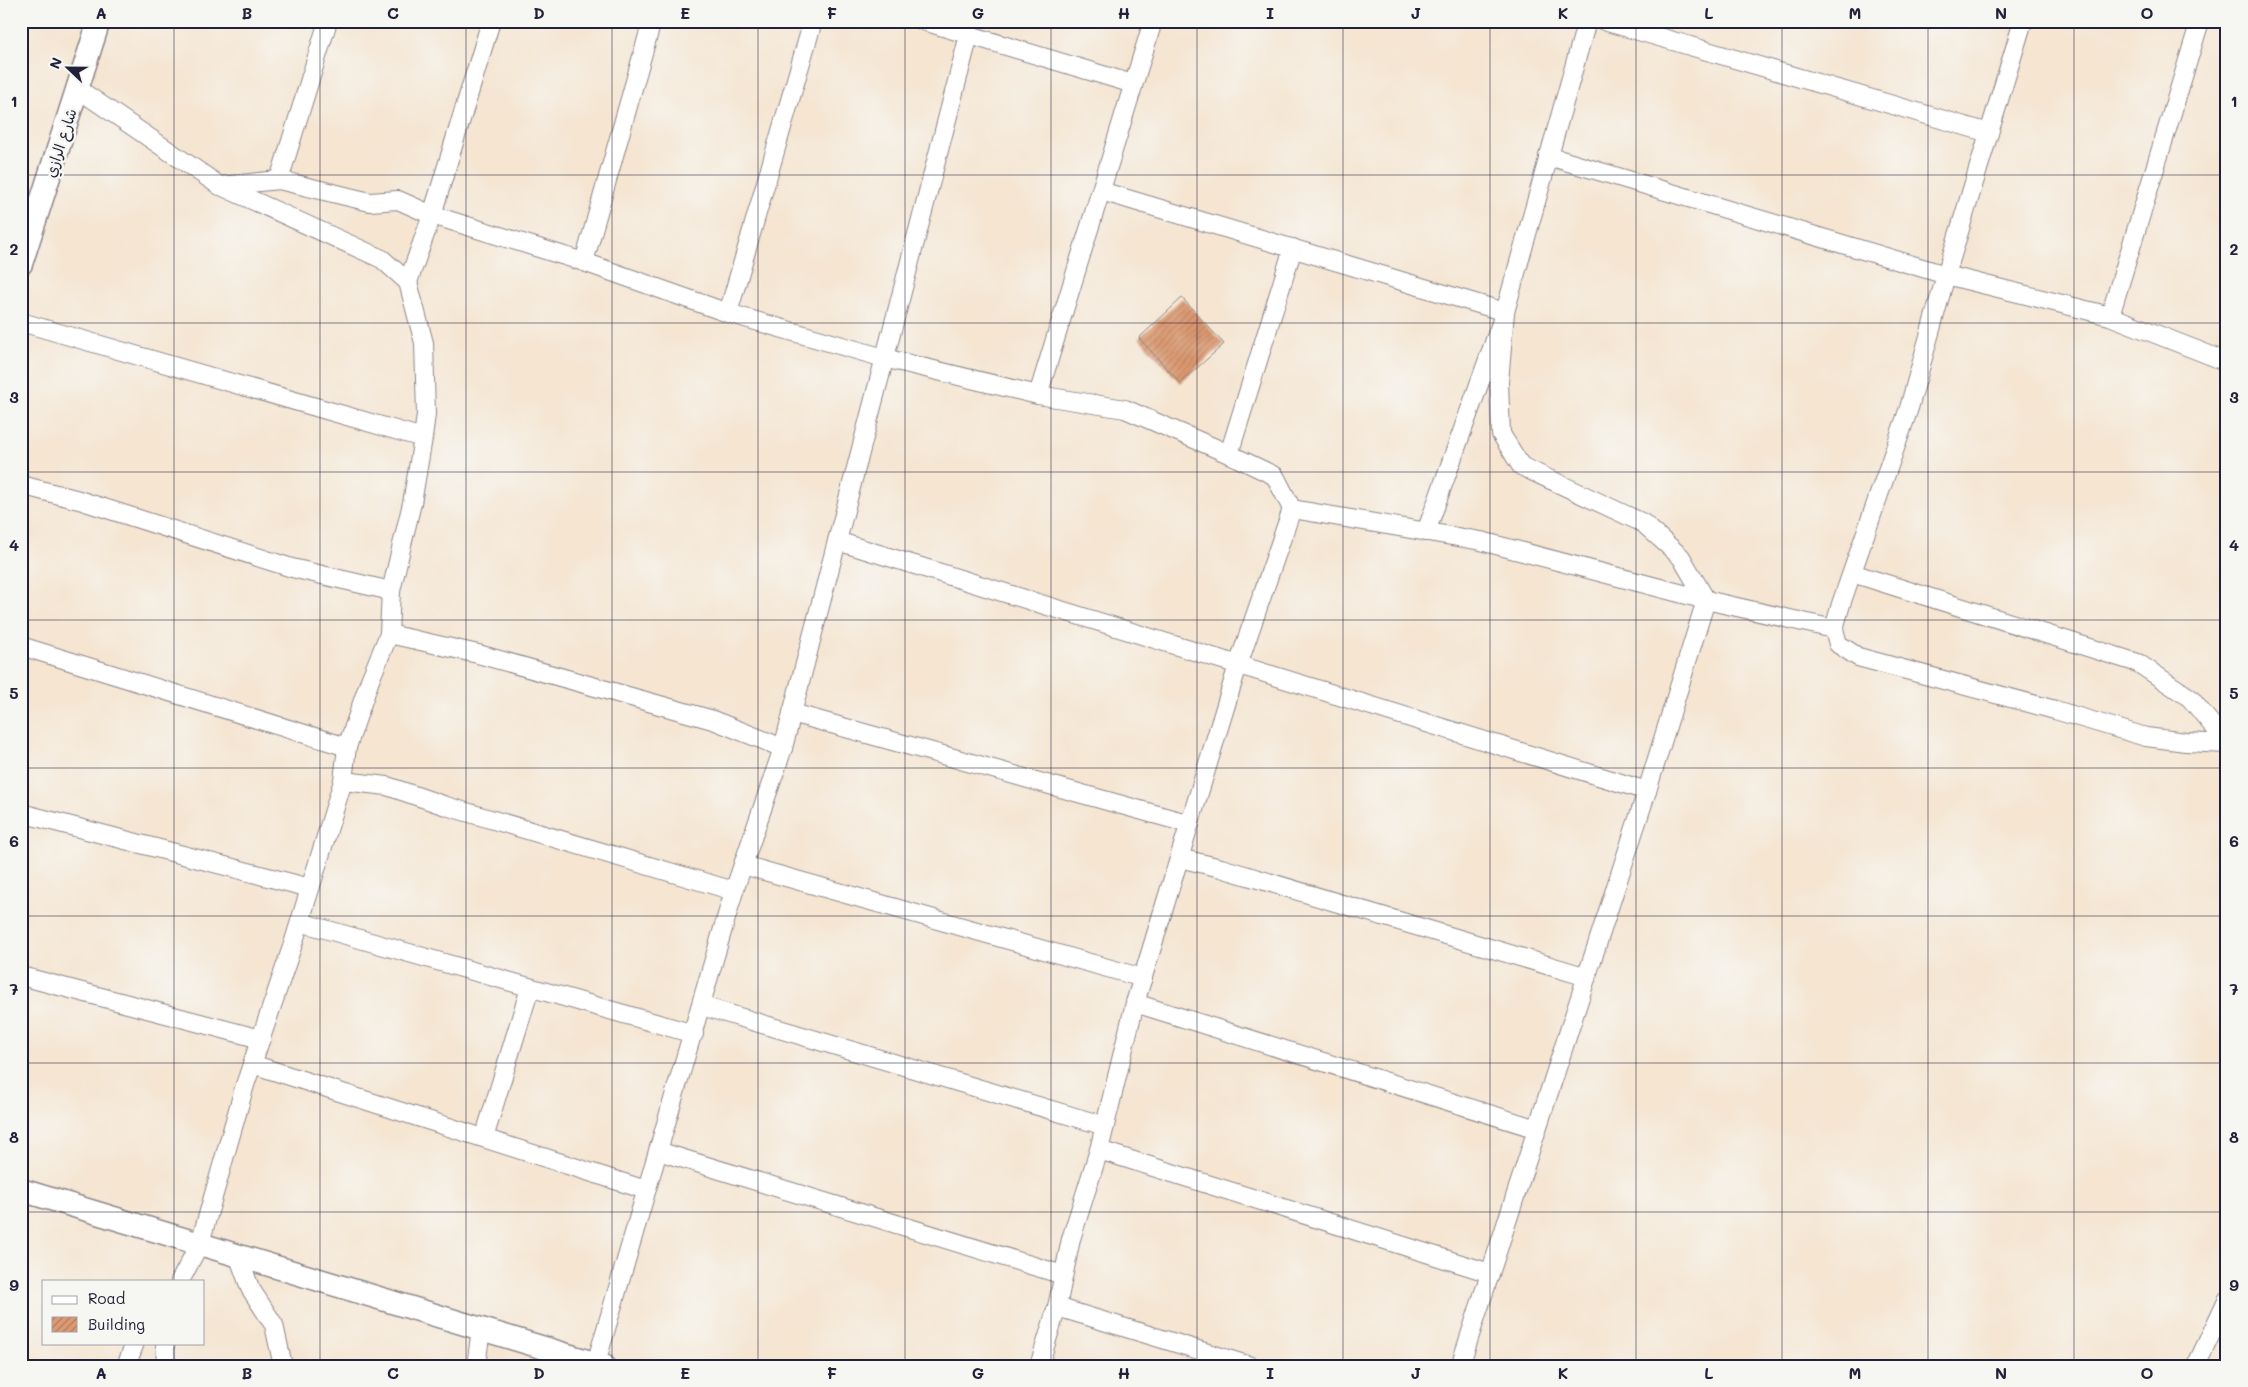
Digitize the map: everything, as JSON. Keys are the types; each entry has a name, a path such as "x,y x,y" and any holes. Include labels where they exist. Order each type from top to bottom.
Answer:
{"street":[{"name":"شارع الرازي","path":"21,264 25,240 78,89 99,21"},
{"path":"279,180 328,21"},
{"path":"408,282 432,215 491,21"},
{"path":"584,262 652,21"},
{"path":"728,313 813,21"},
{"path":"923,21 949,25 969,35 1133,84"},
{"path":"1038,395 1152,21"},
{"path":"1426,532 1505,312 1587,21"},
{"path":"1604,21 1989,133"},
{"path":"2023,21 1946,274 1909,408 1834,629 1838,644 1858,657 2055,710 2146,737 2186,742 2227,743"},
{"path":"2110,316 2200,21"},
{"path":"21,1190 600,1364 646,1190 694,1034 734,891 783,748 969,35"},
{"path":"78,89 220,186 382,259 408,282 424,343 426,414 412,503 391,591 389,634 370,680 347,747 343,781 300,922 252,1064 200,1243 181,1280"},
{"path":"1548,156 1946,274 2110,316 2227,362"},
{"path":"220,186 279,180 370,202 398,200 432,215 584,262 728,313 884,358 1038,395 1125,409 1275,476 1292,509 1238,665 1135,1003 1099,1150 1071,1239 1057,1307 1040,1366"},
{"path":"1101,191 1505,312"},
{"path":"1229,454 1293,248"},
{"path":"1460,1366 1647,791 1706,600 1681,556 1643,523 1521,466 1501,434 1499,382 1505,312"},
{"path":"21,322 423,438"},
{"path":"21,485 79,500 292,568 391,591"},
{"path":"1292,509 1481,541 1706,600 1834,629"},
{"path":"837,541 1647,791"},
{"path":"1852,573 2138,663 2190,698 2227,743"},
{"path":"389,634 478,654 714,720 783,748"},
{"path":"21,646 347,747"},
{"path":"792,713 1190,824"},
{"path":"343,781 387,786 446,806 734,891"},
{"path":"21,813 67,827 310,888"},
{"path":"1179,858 1221,868 1587,977"},
{"path":"743,865 1143,978"},
{"path":"300,922 694,1034"},
{"path":"21,976 261,1039"},
{"path":"484,1138 530,988"},
{"path":"1135,1003 1537,1129"},
{"path":"702,1006 1105,1126"},
{"path":"252,1064 646,1190"},
{"path":"1099,1150 1490,1273"},
{"path":"658,1151 1063,1275"},
{"path":"238,1255 250,1288 274,1325 283,1366"},
{"path":"2202,1364 2227,1300"},
{"path":"1057,1307 1251,1366"},
{"path":"476,1366 481,1329"},
{"path":"126,1366 135,1344"},
{"path":"165,1344 166,1366"}],"building":[{"path":"1182,298 1224,344 1180,383 1139,338"}]}
